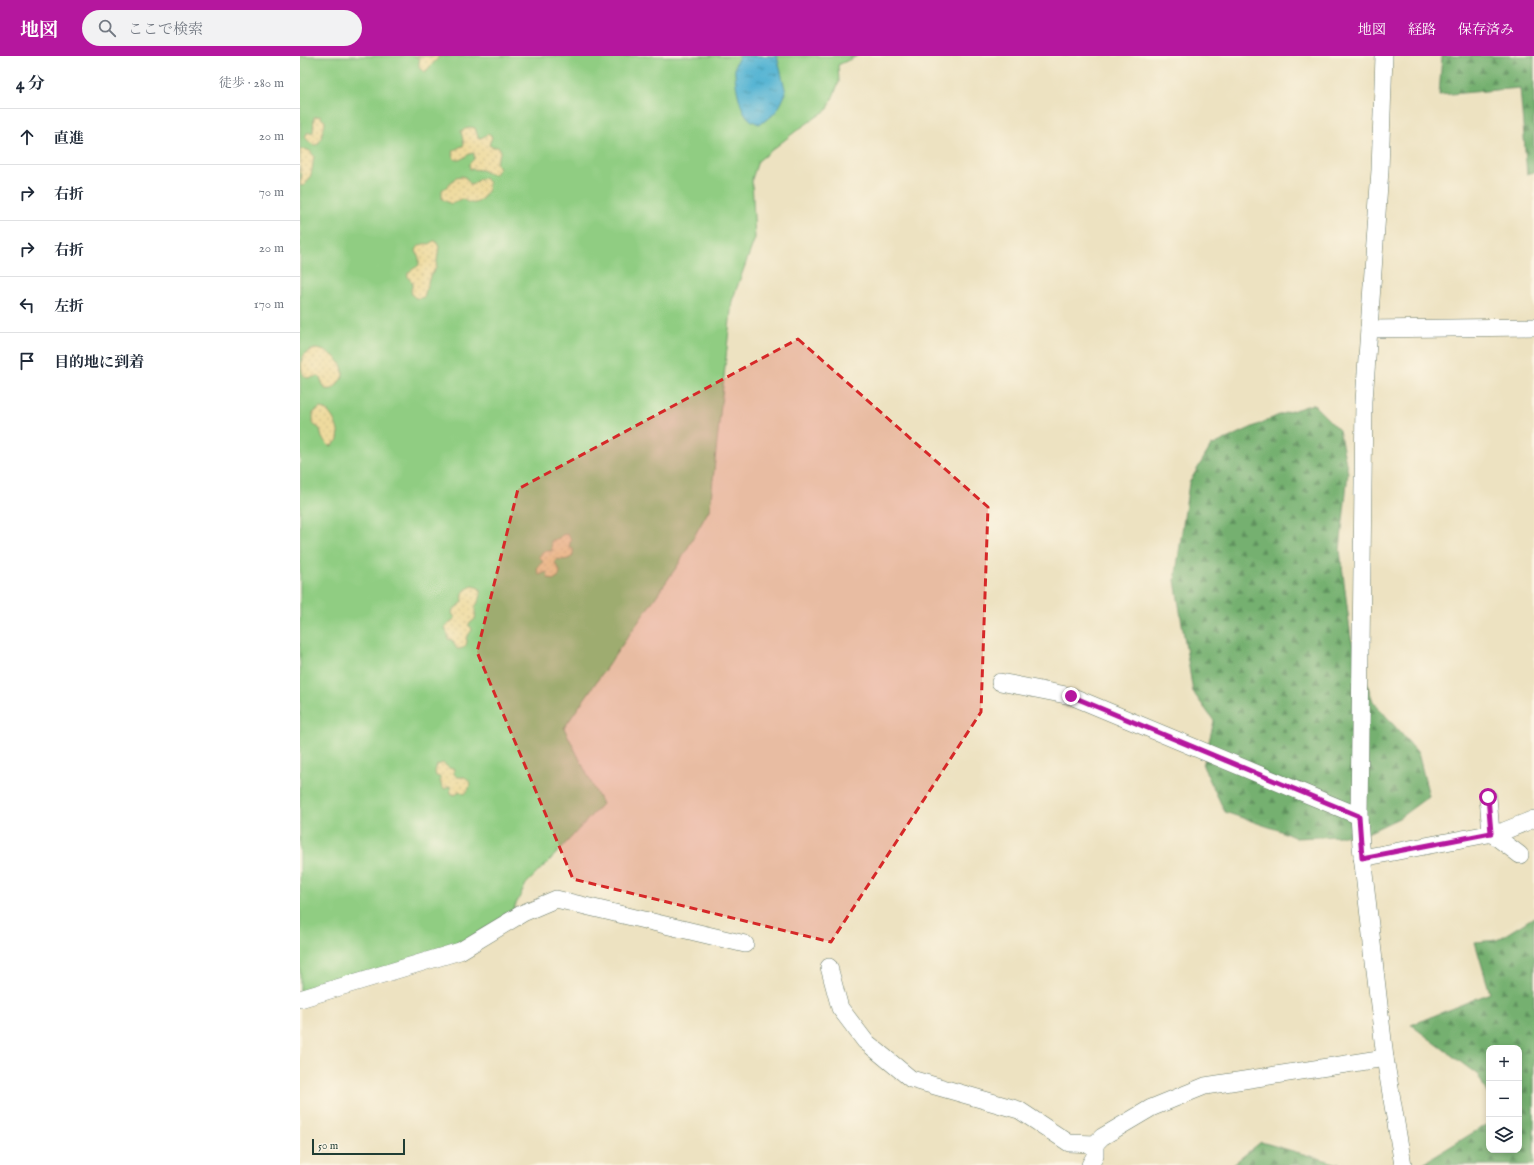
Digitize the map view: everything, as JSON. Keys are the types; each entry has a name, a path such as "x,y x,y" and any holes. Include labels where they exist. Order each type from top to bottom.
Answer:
{"street":[{"path":"1384,56 1380,170 1364,401 1359,816 1362,858 1385,1058 1403,1165"},
{"path":"1369,329 1534,327"},
{"path":"1000,682 1071,696 1359,816"},
{"path":"1488,797 1491,833 1520,855"},
{"path":"1362,858 1504,831 1534,819"},
{"path":"300,999 460,951 523,913 556,899 745,944"},
{"path":"829,967 840,1008 865,1041 911,1079 1019,1110 1069,1142 1095,1144 1102,1137 1151,1108 1205,1086 1385,1058"},
{"path":"1090,1165 1096,1156 1095,1144"}],"highlighted area":[{"path":"798,339 988,507 981,712 831,942 573,879 477,652 518,489"}],"green space":[{"path":"300,56 857,56 838,65 839,82 828,109 796,131 758,161 752,179 755,238 732,301 710,508 678,565 564,728 602,804 526,884 512,912 456,947 300,998"},
{"path":"1442,56 1534,56 1534,172 1527,174 1520,88 1439,95"},
{"path":"1313,404 1339,430 1348,473 1340,550 1351,638 1373,701 1418,753 1429,796 1399,818 1363,835 1296,838 1278,830 1225,812 1203,766 1214,721 1193,692 1175,580 1189,483 1211,446 1279,415"},
{"path":"1534,917 1534,1165 1420,1165 1486,1125 1486,1153 1522,1153 1522,1045 1486,1045 1486,1091 1478,1075 1411,1025 1490,993 1475,942 1497,940"},
{"path":"1261,1142 1342,1165 1232,1165"}],"sand":[{"path":"414,56 440,56 425,72 419,68 420,58"},
{"path":"320,116 325,121 325,124 321,139 318,144 314,145 305,137 307,133 313,132 314,117"},
{"path":"470,127 475,128 478,137 481,138 488,134 492,137 489,145 492,147 499,147 501,151 496,162 499,168 495,174 490,174 482,170 470,169 469,164 474,159 474,153 471,153 459,160 454,159 454,150 464,145 461,131"},
{"path":"305,149 310,151 314,156 309,180 303,186 300,185 302,174 300,172 300,150"},
{"path":"456,177 465,177 471,185 480,179 485,178 489,183 483,198 478,202 470,203 462,199 451,204 442,199 442,190"},
{"path":"433,241 436,241 439,247 436,268 429,279 424,297 416,298 412,295 411,290 413,283 408,274 419,265 419,258 416,251 418,247 423,244 430,244"},
{"path":"315,349 324,351 334,356 341,365 343,376 333,389 325,389 320,378 317,376 308,378 303,375 301,364 303,357 307,352"},
{"path":"320,408 328,412 337,426 339,436 338,440 333,445 329,446 322,438 320,429 313,424 313,413"},
{"path":"567,534 571,539 569,547 573,549 573,555 564,560 558,559 555,561 560,571 559,576 553,580 548,578 547,572 539,575 537,569 543,562 539,557 540,555 545,551 552,551 551,541"},
{"path":"473,586 479,588 481,595 475,609 475,619 468,625 472,630 466,638 467,642 465,646 457,649 452,640 448,639 445,628 455,618 452,613 453,610 463,602 464,592"},
{"path":"443,763 449,768 454,769 454,774 457,777 464,777 469,780 470,786 466,793 464,794 459,791 454,795 451,793 450,786 445,789 442,787 440,777 436,776 435,771 437,765"}],"water":[{"path":"740,56 777,56 786,93 776,112 759,124 747,117 743,111 739,99 735,72 736,64"}],"route":[{"path":"1071,696 1233,765 1359,816 1362,858 1491,833 1488,797"}]}
